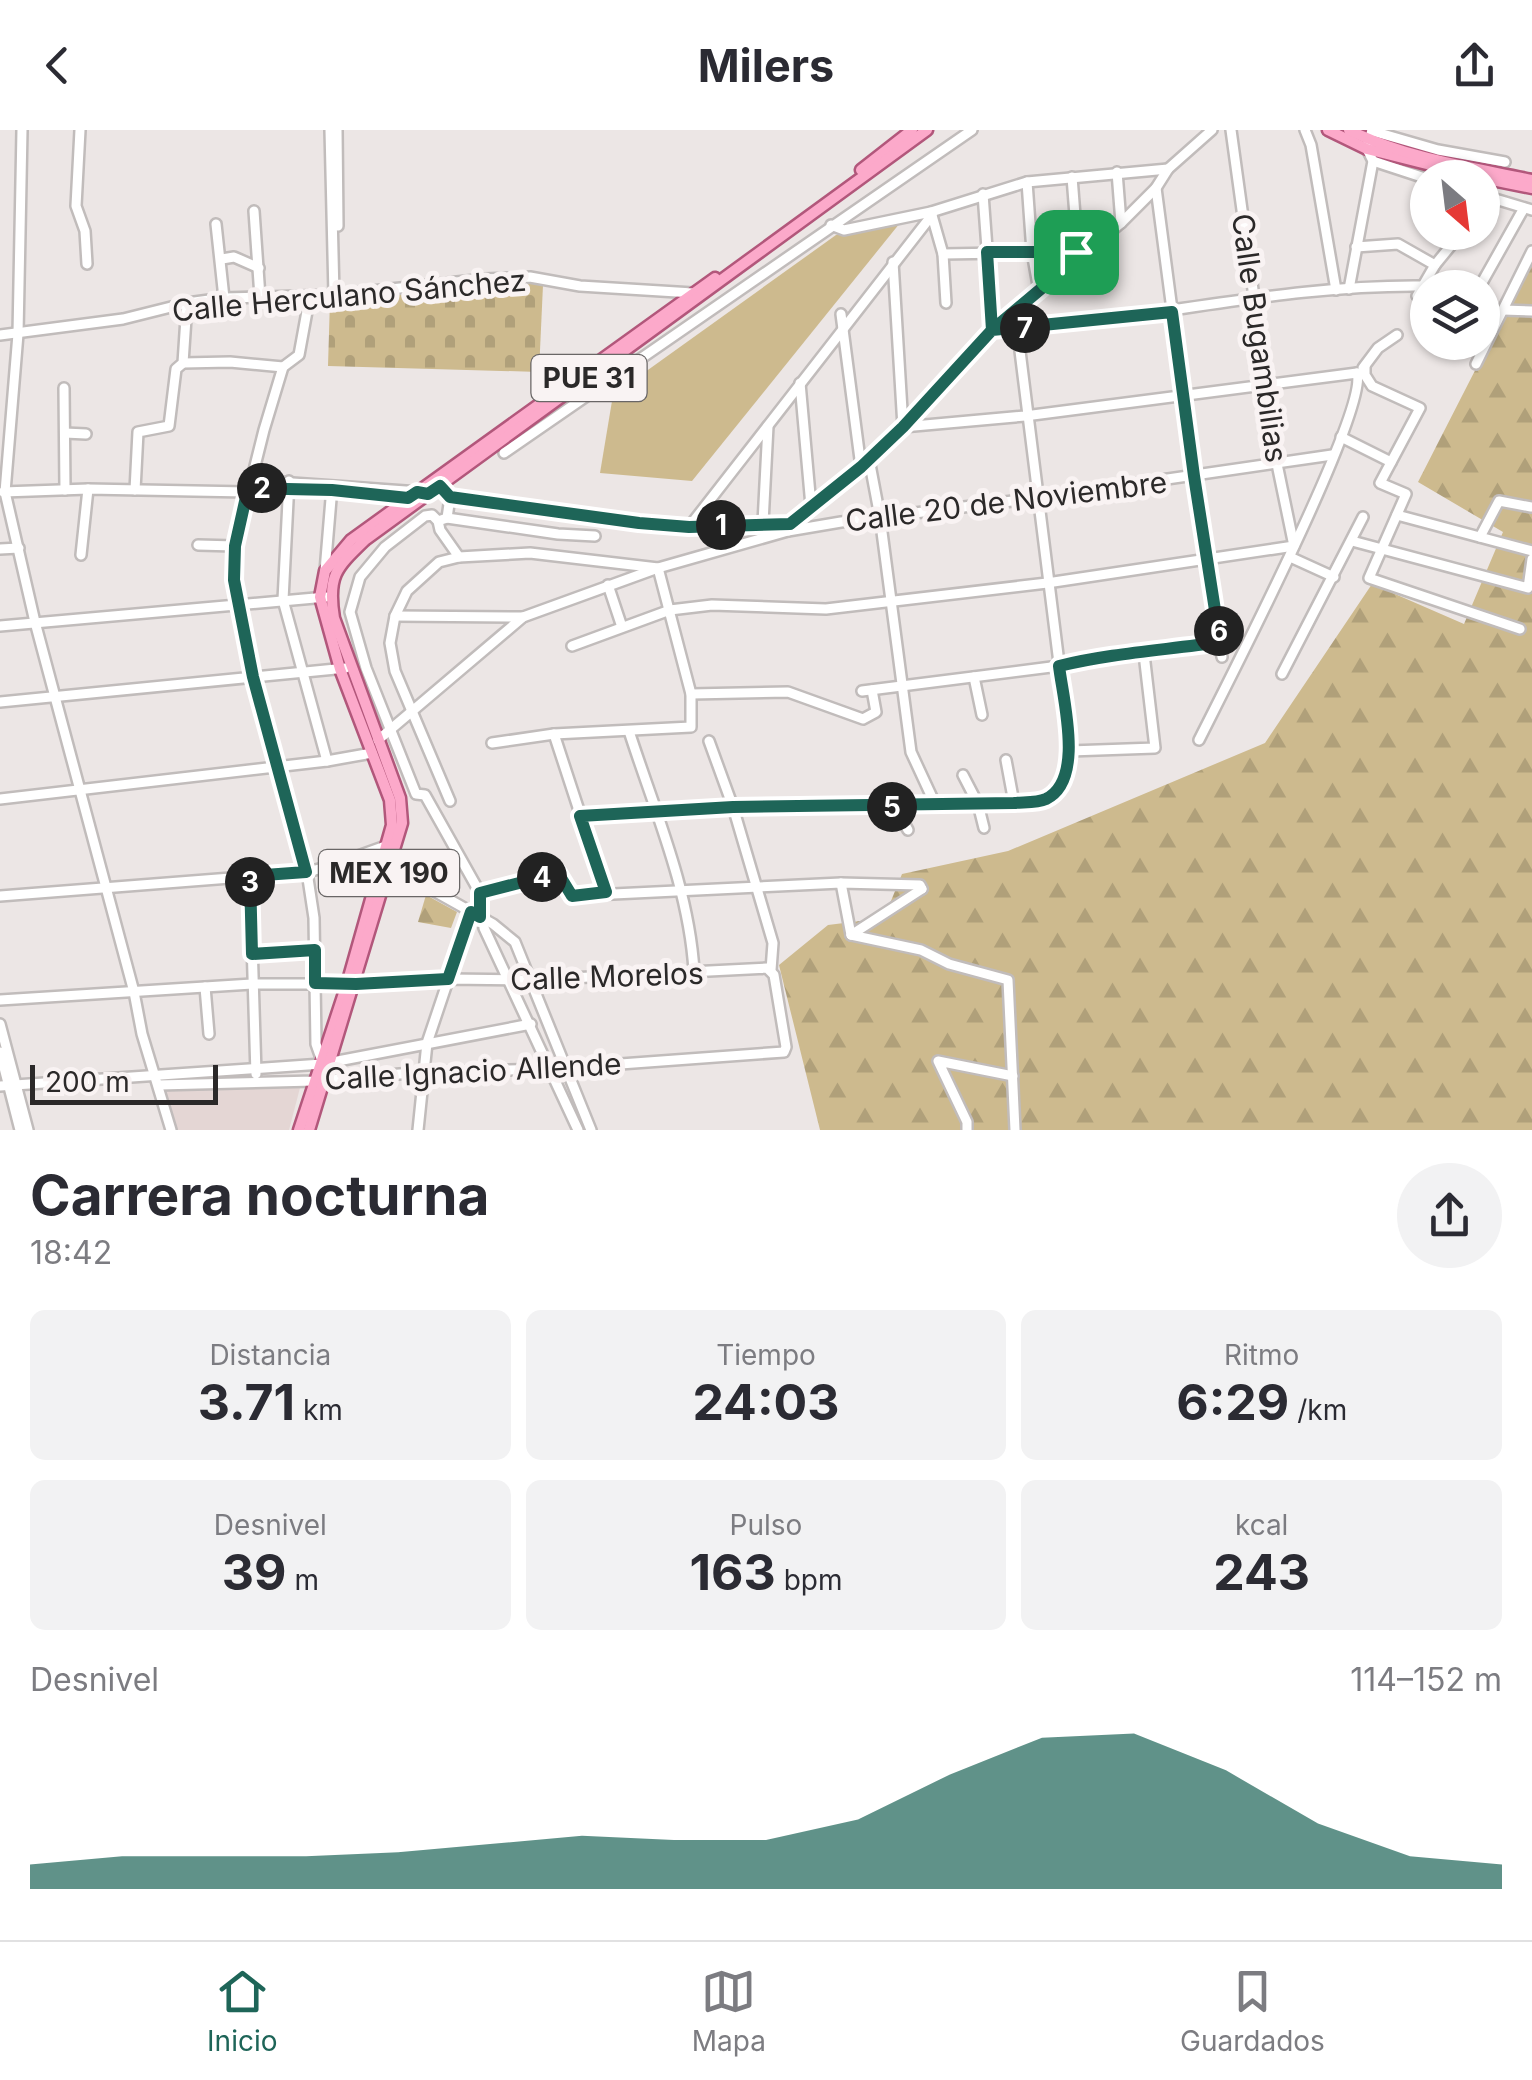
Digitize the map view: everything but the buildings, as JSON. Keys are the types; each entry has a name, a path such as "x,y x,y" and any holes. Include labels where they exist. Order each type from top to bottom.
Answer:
{"main road":[{"name":"PUE 31","path":"325,571 351,540 418,497 696,295 908,134 926,130"},
{"path":"1328,130 1532,180"},
{"path":"1350,130 1371,142 1426,160"},
{"name":"PUE 31","path":"696,295 726,278 908,134"},
{"path":"1500,182 1532,188"},
{"name":"PUE 31","path":"325,597 340,564 399,510"},
{"path":"325,571 325,597 345,668"},
{"name":"MEX 190","path":"345,668 378,740 395,799 393,844 352,984"},
{"name":"MEX 190","path":"345,668 372,753 395,799"},
{"name":"MEX 190","path":"298,1130 327,1063 385,886 385,867"},
{"name":"MEX 190","path":"309,1130 320,1080"}],"street":[{"path":"22,130 18,334 3,492 142,1034 171,1130"},
{"path":"80,130 76,206 85,230 86,264"},
{"path":"334,130 336,295"},
{"path":"504,453 972,130"},
{"path":"437,483 450,497 639,523 789,527 865,463 992,330 1120,222 1156,188 1168,168 1212,130"},
{"name":"Calle Bugambilias","path":"1230,130 1276,464 1292,552"},
{"path":"1305,130 1311,145 1336,290"},
{"path":"1350,289 1371,142"},
{"path":"1371,142 1505,162"},
{"path":"1371,142 1410,167"},
{"path":"831,225 844,230 932,214 1027,182 1168,168"},
{"path":"1117,172 1120,222"},
{"path":"1072,177 1078,254"},
{"path":"1027,182 1039,291"},
{"path":"1156,188 1222,657"},
{"path":"983,194 992,330"},
{"path":"1490,270 1528,209 1500,200"},
{"path":"254,211 260,297"},
{"path":"932,214 944,254 946,303"},
{"path":"689,527 932,214"},
{"path":"216,224 224,298"},
{"path":"1356,247 1398,244 1435,265"},
{"path":"1432,270 1447,250"},
{"path":"1476,364 1528,267 1532,251"},
{"path":"944,254 1078,254"},
{"path":"222,259 234,257 259,268"},
{"path":"892,262 903,427"},
{"name":"Calle Herculano Sánchez","path":"0,335 123,318 224,298 336,295 485,278 530,277 580,286 696,295"},
{"path":"726,278 735,291"},
{"path":"992,330 1370,286 1410,286"},
{"path":"135,490 136,435 168,428 176,369 183,363 230,362 282,367 297,360 310,296"},
{"path":"183,363 187,303"},
{"path":"1503,310 1532,311"},
{"path":"580,816 733,807 1014,803 1043,801 1056,792 1066,776 1070,751 1015,312"},
{"path":"841,314 865,463 880,517 911,752 936,806"},
{"path":"1199,740 1292,552 1341,437 1361,369 1378,348 1397,335"},
{"path":"282,367 235,546 234,580 253,677 306,872 314,918 316,1044 327,1063"},
{"path":"903,427 1026,416 1361,369"},
{"path":"1361,369 1372,386 1420,408 1380,483 1406,494 1369,578 1520,629"},
{"path":"800,383 811,506"},
{"path":"64,388 65,490"},
{"path":"763,524 768,425"},
{"path":"65,433 86,434"},
{"path":"1341,437 1391,462"},
{"name":"Calle 20 de Noviembre","path":"378,740 523,617 658,568 789,527 1037,498 1332,455"},
{"path":"3,492 289,485 418,497"},
{"path":"289,485 283,600 327,761"},
{"path":"325,571 332,487"},
{"path":"82,555 88,489"},
{"path":"450,497 440,530 459,557"},
{"path":"1480,537 1499,501 1531,507"},
{"path":"1396,515 1532,551"},
{"path":"416,794 366,668 350,612 360,578 385,547 425,516 595,536"},
{"path":"1282,674 1363,517"},
{"path":"1352,541 1528,588 1532,559"},
{"path":"198,546 235,546"},
{"path":"0,549 19,548"},
{"path":"450,801 395,671 390,643 395,616 407,591 439,562 459,557 530,552 658,568 691,694 691,727 554,734 492,743"},
{"path":"572,646 670,610 712,605 826,609 1048,583 1207,558 1292,552 1334,577"},
{"path":"608,585 622,627"},
{"path":"0,626 325,597"},
{"path":"395,616 523,617"},
{"path":"691,694 788,692 862,719 876,712 867,690 1059,666 1108,654 1144,654 1220,642"},
{"path":"1070,751 1155,748 1144,654"},
{"path":"0,702 345,668"},
{"path":"974,678 982,715"},
{"path":"629,730 680,888 692,940 694,971"},
{"path":"554,734 606,892"},
{"path":"708,741 733,807 773,943 772,970"},
{"path":"0,798 372,753"},
{"path":"1006,760 1014,803"},
{"path":"963,776 978,804 984,828"},
{"path":"395,799 425,795 480,893 476,914 426,1043 418,1130"},
{"path":"895,806 908,830"},
{"path":"0,896 306,872 393,844"},
{"path":"327,868 385,867"},
{"path":"480,893 558,873 572,896 840,883 922,887 851,935"},
{"path":"250,876 257,1083"},
{"path":"385,886 418,883 476,914 515,942 591,1130"},
{"path":"840,883 851,935"},
{"path":"476,914 578,1130"},
{"path":"851,935 921,950 948,964 1008,980 1015,1130"},
{"path":"252,954 315,950"},
{"name":"Calle Morelos","path":"0,1000 252,984 530,980 772,970"},
{"name":"Calle Ignacio Allende","path":"8,1085 158,1081 224,1085 424,1072 552,1069 786,1051 772,970"},
{"path":"205,987 209,1034"},
{"path":"0,1024 8,1085 28,1130"},
{"path":"158,1081 327,1063 531,1024"},
{"path":"0,1052 20,1130"},
{"path":"967,1130 938,1061 1012,1076"},
{"path":"223,1072 224,1085"}],"shaded area":[{"path":"301,1084 289,1130 176,1130 163,1091"}],"green space":[{"path":"904,218 692,481 600,473 613,395 836,235"},
{"path":"1532,259 1532,1130 820,1130 779,965 828,925 884,918 902,874 1008,851 1265,743 1372,584 1464,624 1503,532 1418,482 1480,360 1500,360 1500,322"},
{"path":"486,283 543,285 539,372 328,366 330,300"},
{"path":"426,895 457,912 451,928 418,922"}],"route":[{"path":"1076,252 987,252 992,330 1172,312 1220,642 1144,654 1108,654 1059,666 1070,751 1066,776 1056,792 1043,801 1014,803 733,807 580,816 606,892 572,896 558,873 480,893 480,917 471,912 448,979 315,983 315,950 252,954 250,876 306,872 253,677 234,580 235,546 248,488 332,490 408,498 417,492 428,494 440,486 450,497 639,523 689,527 790,524 861,467 992,330 1080,256 1076,252"}]}
